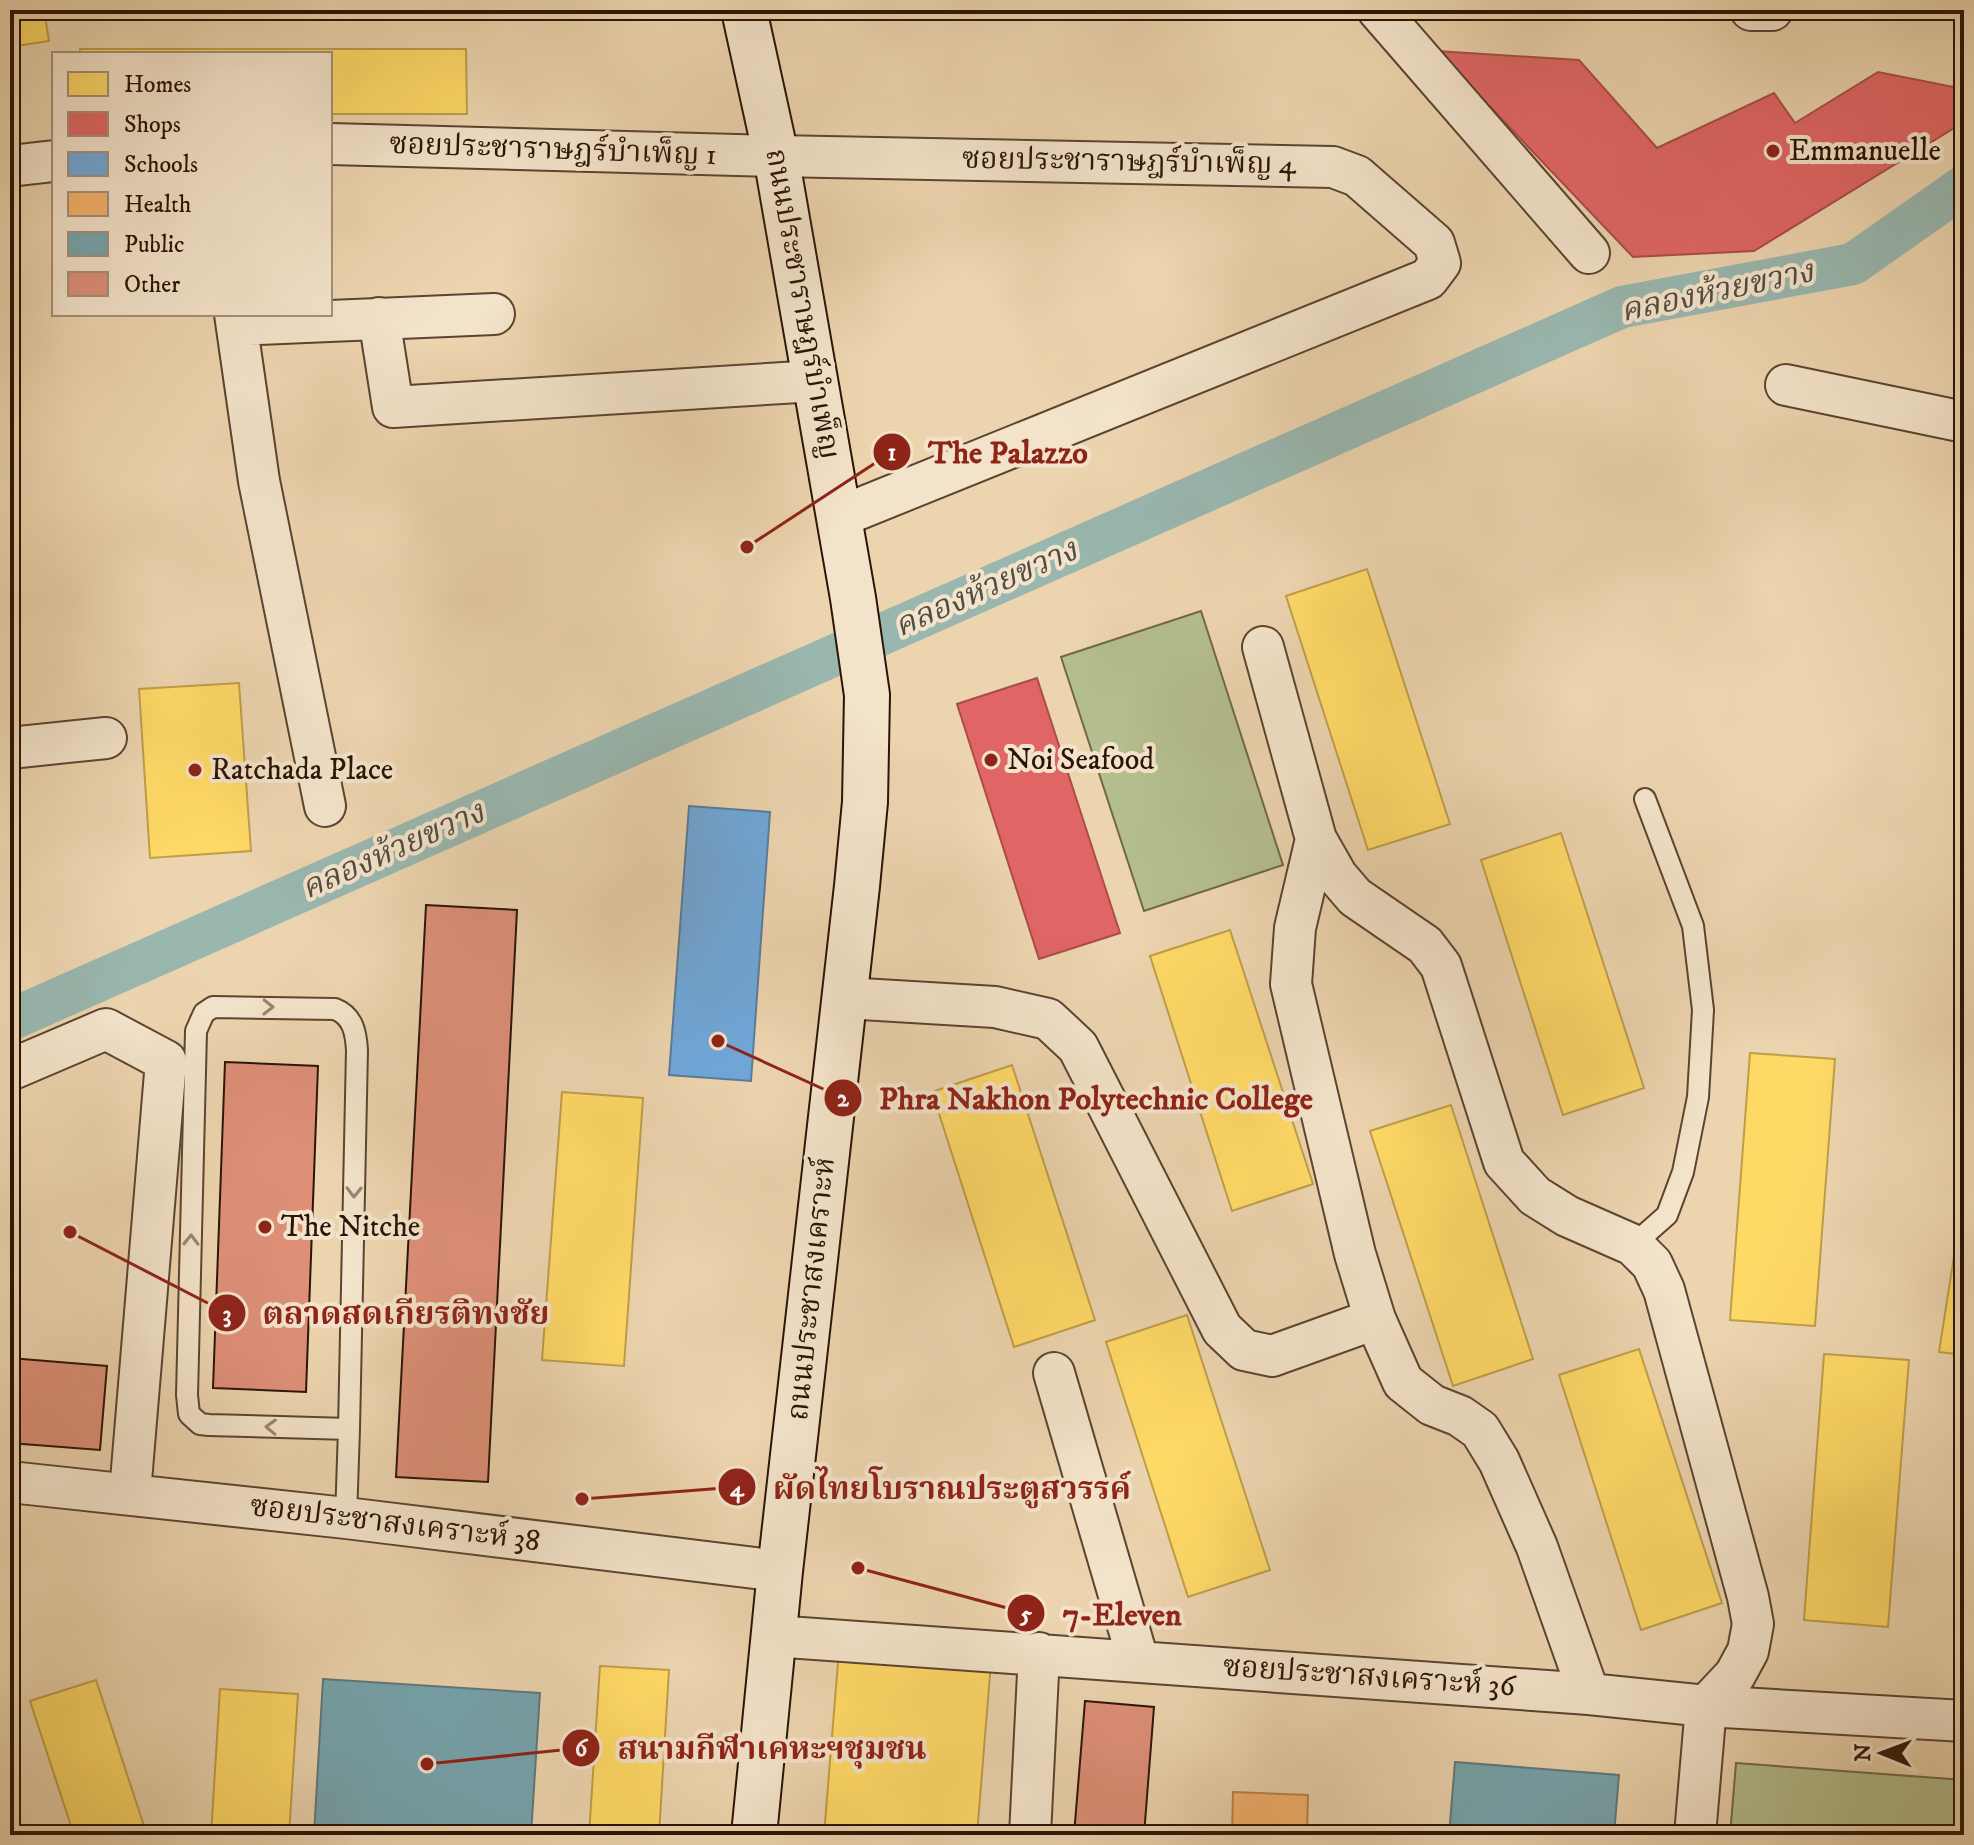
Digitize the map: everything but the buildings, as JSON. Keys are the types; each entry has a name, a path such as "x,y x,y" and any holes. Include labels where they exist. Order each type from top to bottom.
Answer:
{"main road":[{"name":"ถนนประชาราษฎร์บำเพ็ญ","path":"744,10 776,156 867,695"},
{"name":"ถนนประชาสงเคราะห์","path":"754,1835 865,802 867,695"}],"street":[{"path":"1378,10 1589,253"},
{"path":"1751,10 1772,10"},
{"name":"ซอยประชาราษฎร์บำเพ็ญ 1","path":"332,144 776,156"},
{"name":"ซอยประชาราษฎร์บำเพ็ญ 4","path":"776,156 1305,164 1333,167 1357,176 1434,243 1440,263 1428,279 839,517"},
{"path":"10,166 52,161"},
{"path":"325,806 259,481 236,320 494,314"},
{"path":"379,318 393,407 816,381"},
{"path":"1786,385 1964,422"},
{"path":"1263,647 1316,839 1337,876 1355,897 1425,945 1441,966 1504,1162 1535,1196 1567,1216 1633,1245 1652,1264 1664,1290 1753,1624 1748,1651 1735,1675 1706,1706 1695,1835"},
{"path":"10,748 106,738"},
{"path":"1316,839 1295,928 1291,984 1352,1241 1375,1319 1403,1382 1432,1405 1460,1416 1480,1430 1499,1461 1537,1547 1589,1694"},
{"path":"845,998 995,1007 1048,1019 1078,1047 1222,1329 1244,1350 1272,1356 1375,1319"},
{"path":"10,1070 106,1029 166,1061 130,1493"},
{"path":"1054,1373 1138,1660"},
{"name":"ซอยประชาสงเคราะห์ 38","path":"10,1482 130,1493 780,1571"},
{"name":"ซอยประชาสงเคราะห์ 36","path":"773,1636 1138,1660 1589,1694 1706,1706 1964,1721"},
{"path":"1030,1835 1039,1653"}],"lane":[{"path":"1633,1245 1667,1215 1683,1172 1698,1097 1703,1010 1693,926 1645,799"},
{"path":"346,1518 349,1429 357,1066 354,1030 347,1016 335,1009 213,1007 204,1013 196,1031 189,1414 194,1421 209,1425 349,1429"}],"green space":[{"path":"1201,611 1283,865 1144,911 1061,657"},
{"path":"1736,1763 1964,1780 1962,1835 1730,1835"}],"waterway":[{"name":"คลองห้วยขวาง","path":"10,1020 1622,307 1853,264 1964,186"}],"place":[{"name":"Emmanuelle","path":"1773,151"},
{"name":"The Palazzo","path":"747,547"},
{"name":"Noi Seafood","path":"991,760"},
{"name":"Ratchada Place","path":"195,770"},
{"name":"Phra Nakhon Polytechnic College","path":"718,1041"},
{"name":"The Nitche","path":"265,1227"},
{"name":"ตลาดสดเกียรติทงชัย","path":"70,1232"},
{"name":"ผัดไทยโบราณประตูสวรรค์","path":"582,1499"},
{"name":"7-Eleven","path":"858,1568"},
{"name":"สนามกีฬาเคหะฯชุมชน","path":"427,1764"}]}
